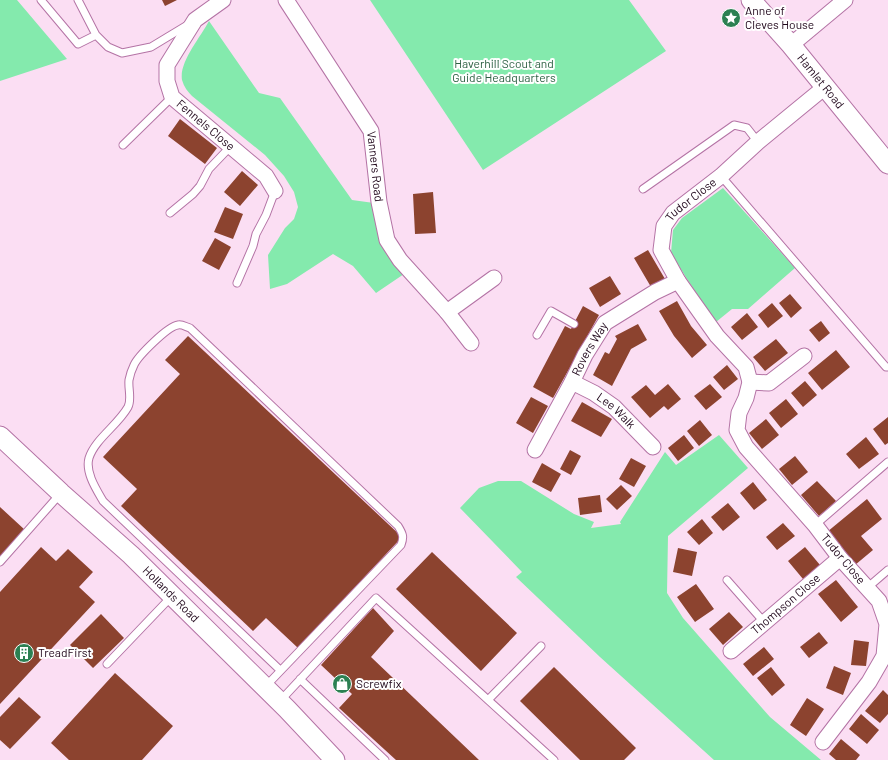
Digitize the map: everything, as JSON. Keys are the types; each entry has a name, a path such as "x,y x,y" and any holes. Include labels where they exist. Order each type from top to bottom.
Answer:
{"street":[{"path":"201,16 223,0"},
{"name":"Vanners Road","path":"286,0 371,131 379,202 387,240 400,260 447,312 471,343"},
{"name":"Hamlet Road","path":"751,0 791,45 888,164"},
{"path":"791,45 845,0"},
{"name":"Fennels Close","path":"201,16 167,65 167,81 172,97 266,176 275,192"},
{"name":"Tudor Close","path":"823,742 869,682 884,656 886,624 879,602 840,558 815,525 746,447 737,430 739,413 746,398 750,382 746,367 717,336 678,281 661,250 664,226 673,213 721,176 758,142 825,87"},
{"path":"447,312 494,278"},
{"name":"Rovers Way","path":"535,450 572,382 593,334 605,323 655,292 678,281"},
{"path":"750,382 769,383 804,356"},
{"name":"Lee Walk","path":"572,382 594,393 614,407 653,447"},
{"name":"Hollands Road","path":"0,436 131,555 279,701 335,760"},
{"name":"Thompson Close","path":"731,651 840,558"}],"lane":[{"path":"41,0 78,44 96,35"},
{"path":"78,0 96,35 108,47 122,53 151,47 201,16"},
{"path":"123,144 172,97"},
{"path":"643,189 734,125 747,128 758,142"},
{"path":"170,213 193,194 200,186 209,169 231,146"},
{"path":"721,176 886,367 888,367"},
{"path":"237,283 253,246 256,234 266,215 275,192"},
{"path":"537,335 552,311 574,324"},
{"path":"264,687 401,546 404,539 403,534 398,526 190,328 180,324 173,326 163,333 134,364 129,380 129,406 119,420 94,448 89,459 94,485 103,501 280,670"},
{"path":"815,525 888,462"},
{"path":"0,562 61,493"},
{"path":"867,588 888,570"},
{"path":"727,580 764,622"},
{"path":"107,664 172,595"},
{"path":"279,701 376,598 554,760"},
{"path":"488,700 541,646"},
{"path":"300,679 385,760"}],"green space":[{"path":"0,0 17,0 67,59 0,81"},
{"name":"Haverhill Scout and Guide Headquarters","path":"370,0 629,0 666,51 483,170"},
{"path":"209,21 259,93 280,98 352,200 374,203 404,274 376,293 353,266 333,254 287,284 270,289 268,255 285,228 294,219 298,207 294,192 284,176 265,155 192,96 184,85 182,73 187,58"},
{"path":"723,188 795,268 748,309 732,309 716,322 671,253 673,230 682,218"},
{"path":"719,435 748,468 668,536 667,593 683,618 770,717 821,760 714,760 600,657 516,577 522,572 460,508 479,488 498,481 521,481 574,514 594,522 591,528 621,524 620,522 665,452 676,465"}],"building":[{"path":"162,0 177,0 165,6"},
{"path":"180,119 217,148 205,164 168,136"},
{"path":"242,171 258,185 240,206 224,192"},
{"path":"433,192 436,233 415,234 413,194"},
{"path":"225,207 243,214 233,239 214,232"},
{"path":"215,238 231,247 219,270 202,261"},
{"path":"648,250 665,279 651,287 634,258"},
{"path":"610,276 621,294 600,307 589,288"},
{"path":"790,294 802,308 791,318 779,303"},
{"path":"677,301 691,326 707,345 692,358 674,336 659,311"},
{"path":"772,303 783,316 768,328 758,315"},
{"path":"583,306 599,315 553,398 533,387 565,326 571,329"},
{"path":"747,313 758,327 742,340 731,327"},
{"path":"821,321 830,333 819,342 809,330"},
{"path":"638,324 647,340 631,349 612,386 593,375 605,352 609,354 617,339 615,336"},
{"path":"188,336 402,537 298,648 266,618 253,631 121,506 137,489 103,457 180,374 165,360"},
{"path":"776,339 788,353 765,371 753,357"},
{"path":"836,350 850,367 822,390 808,373"},
{"path":"727,365 738,379 724,390 713,377"},
{"path":"805,381 817,395 803,407 791,393"},
{"path":"668,384 681,399 668,410 664,406 650,418 631,397 646,385 655,395"},
{"path":"710,384 722,397 706,410 694,396"},
{"path":"531,397 548,406 533,433 516,423"},
{"path":"786,399 798,414 781,428 769,413"},
{"path":"582,402 612,419 601,437 571,421"},
{"path":"888,417 888,443 885,445 873,429"},
{"path":"766,419 779,435 762,449 749,433"},
{"path":"700,420 712,435 699,446 687,431"},
{"path":"684,435 694,448 678,461 668,448"},
{"path":"866,437 879,454 859,469 846,454"},
{"path":"570,450 581,456 571,475 560,469"},
{"path":"795,456 808,472 792,485 779,469"},
{"path":"631,458 646,466 634,487 619,479"},
{"path":"542,463 561,474 551,492 532,482"},
{"path":"817,481 836,501 819,516 801,495"},
{"path":"753,482 767,500 754,510 740,493"},
{"path":"621,485 632,496 617,510 606,499"},
{"path":"600,495 602,512 580,515 578,498"},
{"path":"867,499 882,519 861,536 873,550 855,565 827,532"},
{"path":"728,503 740,517 723,531 711,517"},
{"path":"0,507 25,530 0,558"},
{"path":"702,519 713,533 699,545 687,532"},
{"path":"783,523 795,536 777,550 766,537"},
{"name":"TreadFirst","path":"41,547 56,561 68,549 93,572 79,587 95,602 0,704 0,592"},
{"path":"805,547 820,565 803,579 788,561"},
{"path":"678,548 697,552 692,576 673,572"},
{"path":"432,552 517,633 481,671 396,589"},
{"path":"836,580 858,607 841,622 818,594"},
{"path":"696,584 714,609 695,622 677,597"},
{"path":"373,608 394,631 371,657 479,760 396,760 339,708 352,694 321,665"},
{"path":"729,612 743,627 723,645 709,629"},
{"path":"101,614 124,638 93,668 70,645"},
{"path":"819,632 828,643 809,658 800,647"},
{"path":"854,640 869,642 866,666 851,665"},
{"path":"764,647 774,659 753,676 743,664"},
{"path":"834,666 851,673 843,695 826,688"},
{"path":"554,667 636,748 624,760 580,760 520,701"},
{"path":"771,667 785,685 772,696 757,678"},
{"path":"115,673 173,726 142,760 69,760 51,743"},
{"path":"883,690 888,695 888,714 880,723 865,711"},
{"path":"19,697 41,717 10,749 0,740 0,717"},
{"path":"807,698 824,709 806,736 790,725"},
{"path":"861,714 879,730 867,744 849,729"},
{"path":"841,739 860,755 856,760 836,760 829,754"}],"place":[{"name":"Anne of Cleves House","path":"731,18"},
{"name":"TreadFirst","path":"24,653"},
{"name":"Screwfix","path":"342,684"}]}
